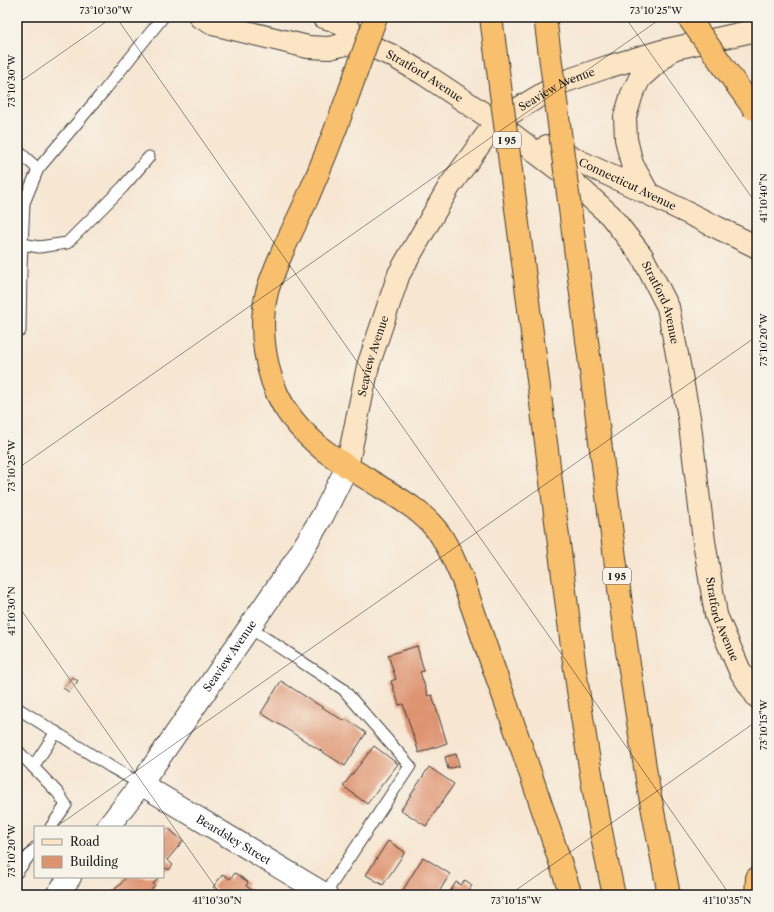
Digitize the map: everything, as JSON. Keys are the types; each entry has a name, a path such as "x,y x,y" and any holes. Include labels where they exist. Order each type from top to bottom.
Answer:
{"highway":[{"path":"376,17 320,171 291,232 272,277 265,305 263,322 263,335 268,363 283,406 308,437 333,457 417,510 429,520 448,547 464,586 520,742 571,895"},
{"name":"I 95","path":"491,17 580,699 594,793 614,895"},
{"name":"I 95","path":"545,17 628,658 647,780 669,895"},
{"path":"688,17 755,111"},
{"path":"756,895 757,878"}],"main road":[{"path":"200,17 213,24 308,47 329,48 359,41"},
{"name":"Stratford Avenue","path":"322,17 333,20 348,28 359,41 393,56 424,74 496,122 563,173 610,215 642,256 668,307 689,417 704,541 716,615 740,671 757,697"},
{"name":"Seaview Avenue","path":"347,466 368,366 399,274 449,187 496,122 563,82 607,67 672,49 757,30"},
{"path":"648,193 632,164 626,139 625,117 632,94 640,78 672,49"},
{"name":"Connecticut Avenue","path":"496,122 648,193 757,247"}],"street":[{"name":"Seaview Avenue","path":"109,826 141,784 296,560 319,522 347,466"},
{"name":"Beardsley Street","path":"141,784 325,895"},
{"path":"56,895 69,878"}],"lane":[{"path":"20,331 24,203 38,169 104,91 163,17"},
{"path":"17,150 38,169"},
{"path":"22,244 39,247 67,243 123,187 149,157"},
{"path":"250,628 343,689 410,766 325,895"},
{"path":"17,708 141,784"},
{"path":"33,767 56,732"},
{"path":"17,750 58,793 66,805 52,826"},
{"path":"17,872 34,849"}],"building":[{"path":"417,646 424,671 420,672 428,696 432,695 447,743 419,753 403,704 399,705 391,681 396,679 388,655"},
{"path":"72,677 78,681 69,692 63,688"},
{"path":"281,681 344,721 346,719 366,733 345,766 261,713"},
{"path":"374,746 398,764 367,804 343,786"},
{"path":"456,754 459,766 448,769 445,757"},
{"path":"429,767 454,784 426,826 401,810"},
{"path":"168,828 183,841 167,860 173,865 169,870 166,868 164,871 164,834"},
{"path":"388,841 405,852 383,885 366,875"},
{"path":"423,857 450,874 437,895 400,895"},
{"path":"235,873 248,882 246,886 259,895 224,895 213,887 223,874 230,879"},
{"path":"125,878 158,878 153,884 155,885 151,890 153,892 150,895 110,895"},
{"path":"465,880 472,885 469,890 473,892 471,895 448,895 456,882 461,885"}]}
